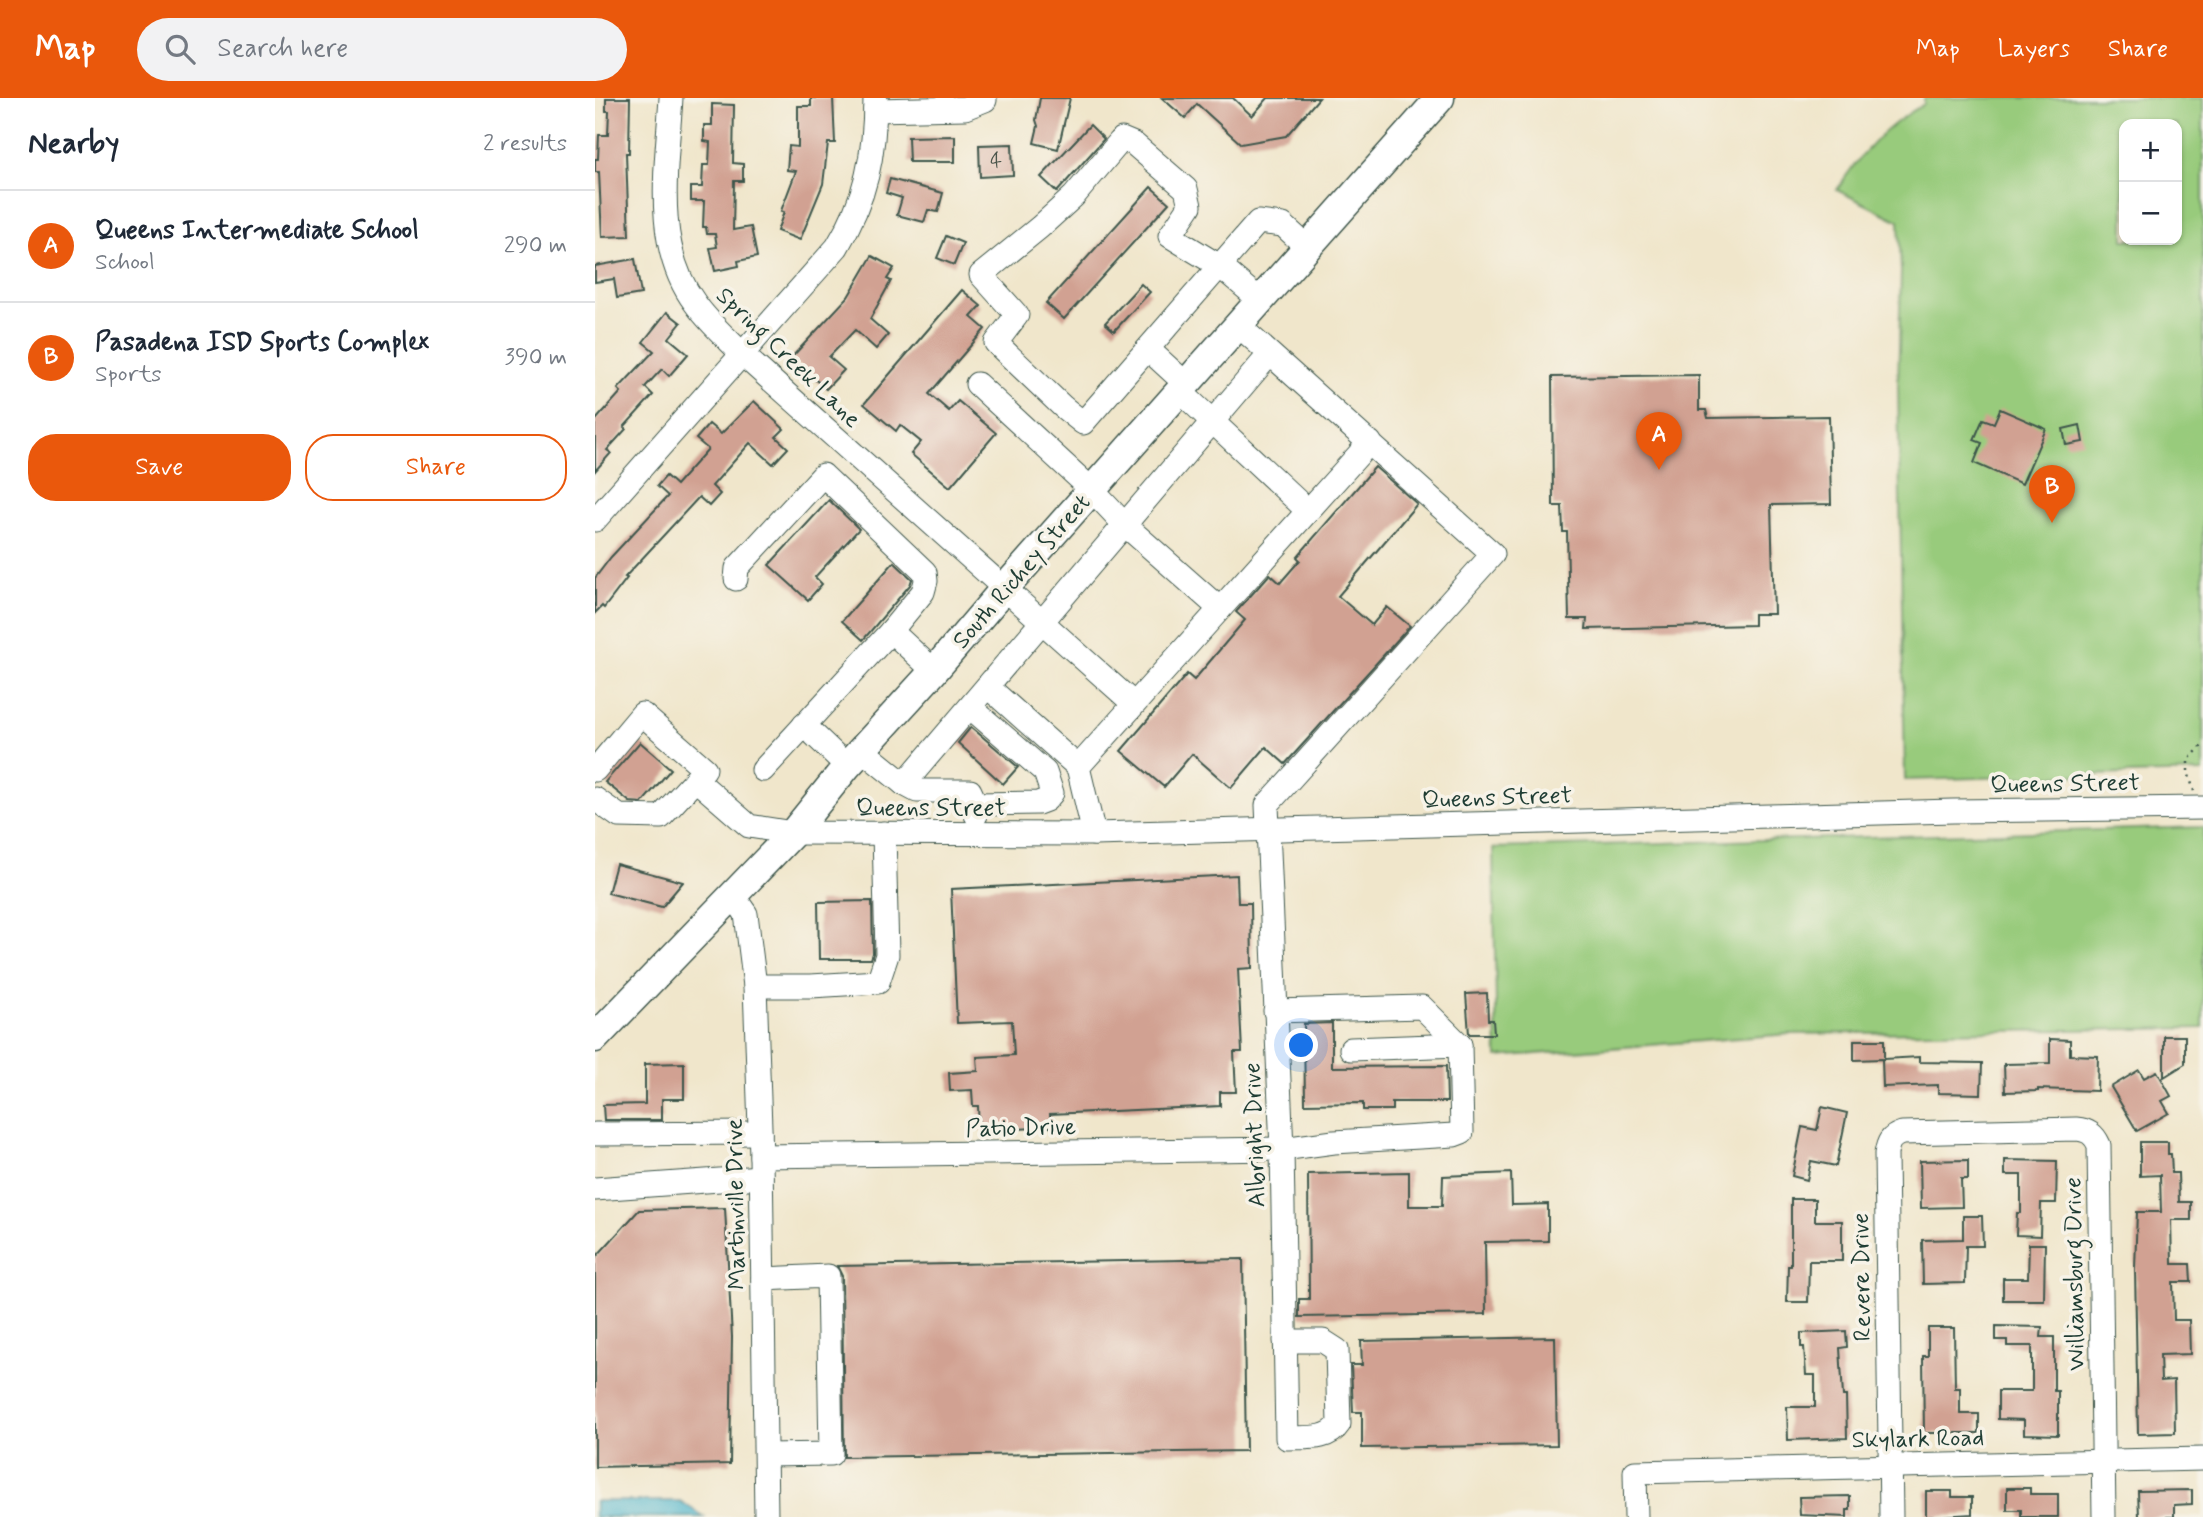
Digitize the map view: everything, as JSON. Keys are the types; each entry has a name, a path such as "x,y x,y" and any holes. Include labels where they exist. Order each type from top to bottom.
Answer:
{"main road":[{"name":"South Richey Street","path":"595,1038 793,832 855,757 1440,98"}],"street":[{"name":"Spring Creek Lane","path":"671,98 666,218 675,262 695,303 743,355 1134,704"},
{"path":"595,520 837,247 852,223 863,195 871,164 875,104 965,108 985,100"},
{"path":"1261,301 1221,267 1170,236 1190,206 1186,189 1134,144 1122,139 1074,196 981,275 1017,315 996,343 1083,423 1149,350 1221,267 1258,222 1283,225 1308,248"},
{"path":"1078,767 1370,442 1239,326"},
{"path":"1149,350 1212,422 1308,512"},
{"path":"904,784 1269,355"},
{"path":"977,384 1092,490 1125,525 1220,609"},
{"name":"Albright Drive","path":"1285,1341 1323,1341 1337,1350 1339,1424 1333,1433 1287,1438 1285,1341 1282,1149 1267,805 1493,554 1370,442"},
{"path":"737,579 737,568 846,448"},
{"path":"762,770 891,631 923,592 926,581 925,572 823,475"},
{"path":"905,553 929,523"},
{"path":"891,631 934,671"},
{"path":"988,687 1078,767 1094,834"},
{"path":"970,707 1045,772 1052,793 1046,800 1038,803 976,804"},
{"path":"595,770 642,714 705,769 661,817 618,816 595,799"},
{"path":"804,725 917,791 970,791 976,804 977,834"},
{"name":"Queens Street","path":"695,779 749,826 793,832 1094,834 1953,811 2201,808"},
{"path":"755,986 878,982 887,955 884,833"},
{"name":"Martinville Drive","path":"732,894 746,914 755,986 761,1167 766,1517"},
{"path":"1275,1011 1422,1007 1460,1045"},
{"path":"1351,1049 1460,1045"},
{"name":"Patio Drive","path":"595,1189 761,1167 1282,1149 1334,1142 1454,1135 1462,1132 1460,1045"},
{"name":"Williamsburg Drive","path":"1991,1130 2085,1130 2095,1136 2099,1145 2104,1517"},
{"name":"Revere Drive","path":"1891,1517 1888,1144 1892,1137 1902,1133 1991,1130"},
{"path":"595,1134 760,1133"},
{"path":"763,1279 828,1276 831,1440 831,1454 766,1455"},
{"name":"Skylark Road","path":"1636,1517 1635,1472 2203,1459"}],"path":[{"path":"2201,808 2188,772 2188,760 2203,745"}],"green space":[{"path":"1924,98 2203,98 2203,772 1905,780 1898,386 1901,272 1899,221 1837,190 1875,141 1924,104"},
{"path":"2203,827 2203,1028 1790,1034 1497,1057 1493,848"}],"water":[{"path":"595,1501 680,1501 705,1517 595,1517"}],"building":[{"path":"606,98 630,98 629,153 626,153 629,236 602,237 599,172 595,172 595,159 598,159 599,135 608,135 609,111 606,111"},
{"path":"811,98 833,98 835,143 828,143 823,184 800,240 777,231 784,212 781,211 796,171 787,170 789,146 798,147 798,106 811,106"},
{"path":"1040,98 1070,98 1058,149 1034,143"},
{"path":"1162,98 1233,98 1252,116 1268,98 1319,98 1286,136 1241,144 1197,104 1185,118"},
{"path":"712,104 734,105 733,163 743,164 743,181 734,181 733,230 751,227 757,257 738,261 739,266 715,271 710,248 717,247 715,234 707,234 706,227 703,227 704,201 691,201 691,187 702,187 703,165 709,165 710,142 704,141 704,125 712,125"},
{"path":"1090,125 1104,139 1057,192 1041,177"},
{"path":"955,136 955,162 909,162 908,137"},
{"path":"1012,144 1013,175 980,177 979,145"},
{"path":"890,179 943,193 938,212 928,210 924,222 897,215 902,198 886,193"},
{"path":"1151,187 1169,203 1064,319 1046,303"},
{"path":"946,236 963,243 954,265 937,258"},
{"path":"872,256 894,268 887,279 891,281 870,319 888,335 876,349 855,330 829,357 844,370 826,389 791,358 848,297"},
{"path":"635,259 641,294 617,298 614,279 595,282 595,266"},
{"path":"1141,284 1150,292 1114,331 1105,323"},
{"path":"962,290 981,306 971,317 985,329 929,394 949,411 958,401 996,433 950,487 911,454 921,442 900,425 896,431 864,404"},
{"path":"667,312 681,323 669,338 688,354 669,376 662,369 645,387 653,395 624,427 626,429 607,450 611,453 595,471 595,421 621,392 618,389 654,351 643,342"},
{"path":"1699,375 1699,410 1706,410 1708,418 1829,416 1831,504 1771,505 1774,614 1754,614 1754,625 1586,629 1587,619 1569,619 1567,532 1563,532 1562,506 1553,506 1552,377"},
{"path":"754,401 784,429 776,437 788,448 773,464 750,443 712,486 720,494 709,506 699,497 625,577 627,578 604,608 602,606 595,613 595,578 668,496 657,486 666,476 676,485 708,449 696,439 709,424 721,434"},
{"path":"2000,409 2046,429 2022,484 1974,463 1982,443 1974,440 1983,419 1994,423"},
{"path":"2080,425 2083,442 2066,445 2063,429"},
{"path":"1375,467 1417,504 1338,596 1372,625 1387,607 1410,626 1285,764 1266,747 1231,788 1192,754 1164,787 1121,751 1187,674 1194,680 1245,620 1236,612 1270,574 1280,583 1300,560 1297,557"},
{"path":"829,500 859,529 815,577 822,584 808,600 769,565"},
{"path":"894,562 912,579 910,585 863,640 842,621"},
{"path":"971,727 1018,767 1003,784 958,743"},
{"path":"640,742 671,769 642,803 630,802 605,782"},
{"path":"616,864 683,882 662,907 608,893"},
{"path":"1237,875 1238,903 1251,903 1252,968 1238,969 1242,1052 1234,1052 1236,1092 1220,1092 1220,1106 1050,1114 1051,1127 979,1131 978,1106 973,1106 972,1090 950,1091 949,1073 978,1071 977,1057 1014,1055 1012,1021 957,1023 951,889"},
{"path":"872,901 871,959 819,959 818,902"},
{"path":"1487,993 1488,1020 1493,1020 1494,1034 1469,1034 1466,994"},
{"path":"1332,1023 1332,1067 1446,1066 1447,1102 1392,1102 1392,1110 1363,1110 1363,1103 1305,1104 1304,1024"},
{"path":"2164,1036 2185,1036 2185,1064 2164,1077"},
{"path":"2050,1039 2070,1040 2070,1055 2098,1056 2097,1091 2038,1089 2005,1092 2004,1064 2050,1063"},
{"path":"1854,1040 1884,1040 1884,1059 1919,1057 1919,1062 1982,1063 1981,1094 1938,1093 1938,1085 1883,1087 1882,1059 1854,1060"},
{"path":"684,1063 684,1099 662,1099 662,1120 604,1120 603,1105 645,1104 645,1064"},
{"path":"2139,1070 2144,1078 2157,1071 2171,1096 2162,1101 2169,1113 2137,1131 2111,1087"},
{"path":"1822,1107 1847,1113 1836,1166 1811,1161 1807,1180 1792,1176 1802,1127 1817,1130"},
{"path":"2140,1142 2168,1142 2172,1173 2178,1173 2179,1202 2191,1202 2191,1220 2171,1220 2172,1264 2190,1264 2191,1282 2173,1282 2174,1320 2189,1320 2190,1354 2160,1355 2161,1381 2174,1380 2175,1433 2138,1434 2135,1269 2137,1212 2161,1212 2160,1175 2140,1176"},
{"path":"1968,1160 1968,1179 1961,1179 1962,1207 1921,1208 1920,1161"},
{"path":"2005,1160 2057,1161 2056,1203 2041,1203 2040,1236 2016,1235 2017,1213 2021,1213 2021,1175 2005,1175"},
{"path":"1409,1172 1409,1206 1442,1206 1443,1176 1511,1173 1512,1205 1548,1204 1548,1241 1485,1242 1486,1314 1299,1317 1299,1299 1309,1299 1308,1174"},
{"path":"1791,1199 1815,1199 1815,1221 1842,1221 1842,1261 1809,1261 1808,1302 1787,1302 1788,1266 1791,1266"},
{"path":"725,1208 732,1337 730,1464 595,1467 595,1258 639,1210"},
{"path":"1963,1216 1982,1216 1983,1246 1966,1246 1965,1283 1923,1284 1922,1240 1963,1239"},
{"path":"2029,1244 2045,1244 2044,1300 2003,1300 2003,1278 2028,1278"},
{"path":"1243,1259 1246,1451 844,1457 842,1276 837,1266"},
{"path":"1996,1326 2042,1327 2041,1337 2054,1337 2054,1391 2058,1391 2058,1435 2024,1434 2024,1420 1998,1419 1998,1391 2032,1391 2032,1346 2007,1346 2007,1340 1996,1340"},
{"path":"1928,1328 1954,1328 1955,1388 1960,1388 1960,1414 1979,1414 1979,1433 1924,1433 1923,1356 1928,1356"},
{"path":"1846,1331 1847,1347 1840,1348 1843,1396 1846,1396 1847,1438 1788,1440 1787,1407 1815,1407 1815,1375 1806,1375 1801,1333"},
{"path":"1555,1337 1557,1445 1362,1448 1362,1412 1353,1412 1351,1365 1362,1365 1361,1341"},
{"path":"2007,1488 2030,1488 2030,1494 2058,1494 2058,1517 2021,1517 2021,1510 2007,1510"},
{"path":"2192,1490 2192,1504 2174,1505 2174,1517 2139,1517 2138,1491"},
{"path":"1926,1491 1952,1491 1952,1497 1972,1497 1972,1514 1926,1517"},
{"path":"1850,1496 1847,1517 1800,1515 1799,1497"}],"place":[{"name":"Queens Intermediate School","path":"1659,470"},
{"name":"Pasadena ISD Sports Complex","path":"2052,523"}]}
